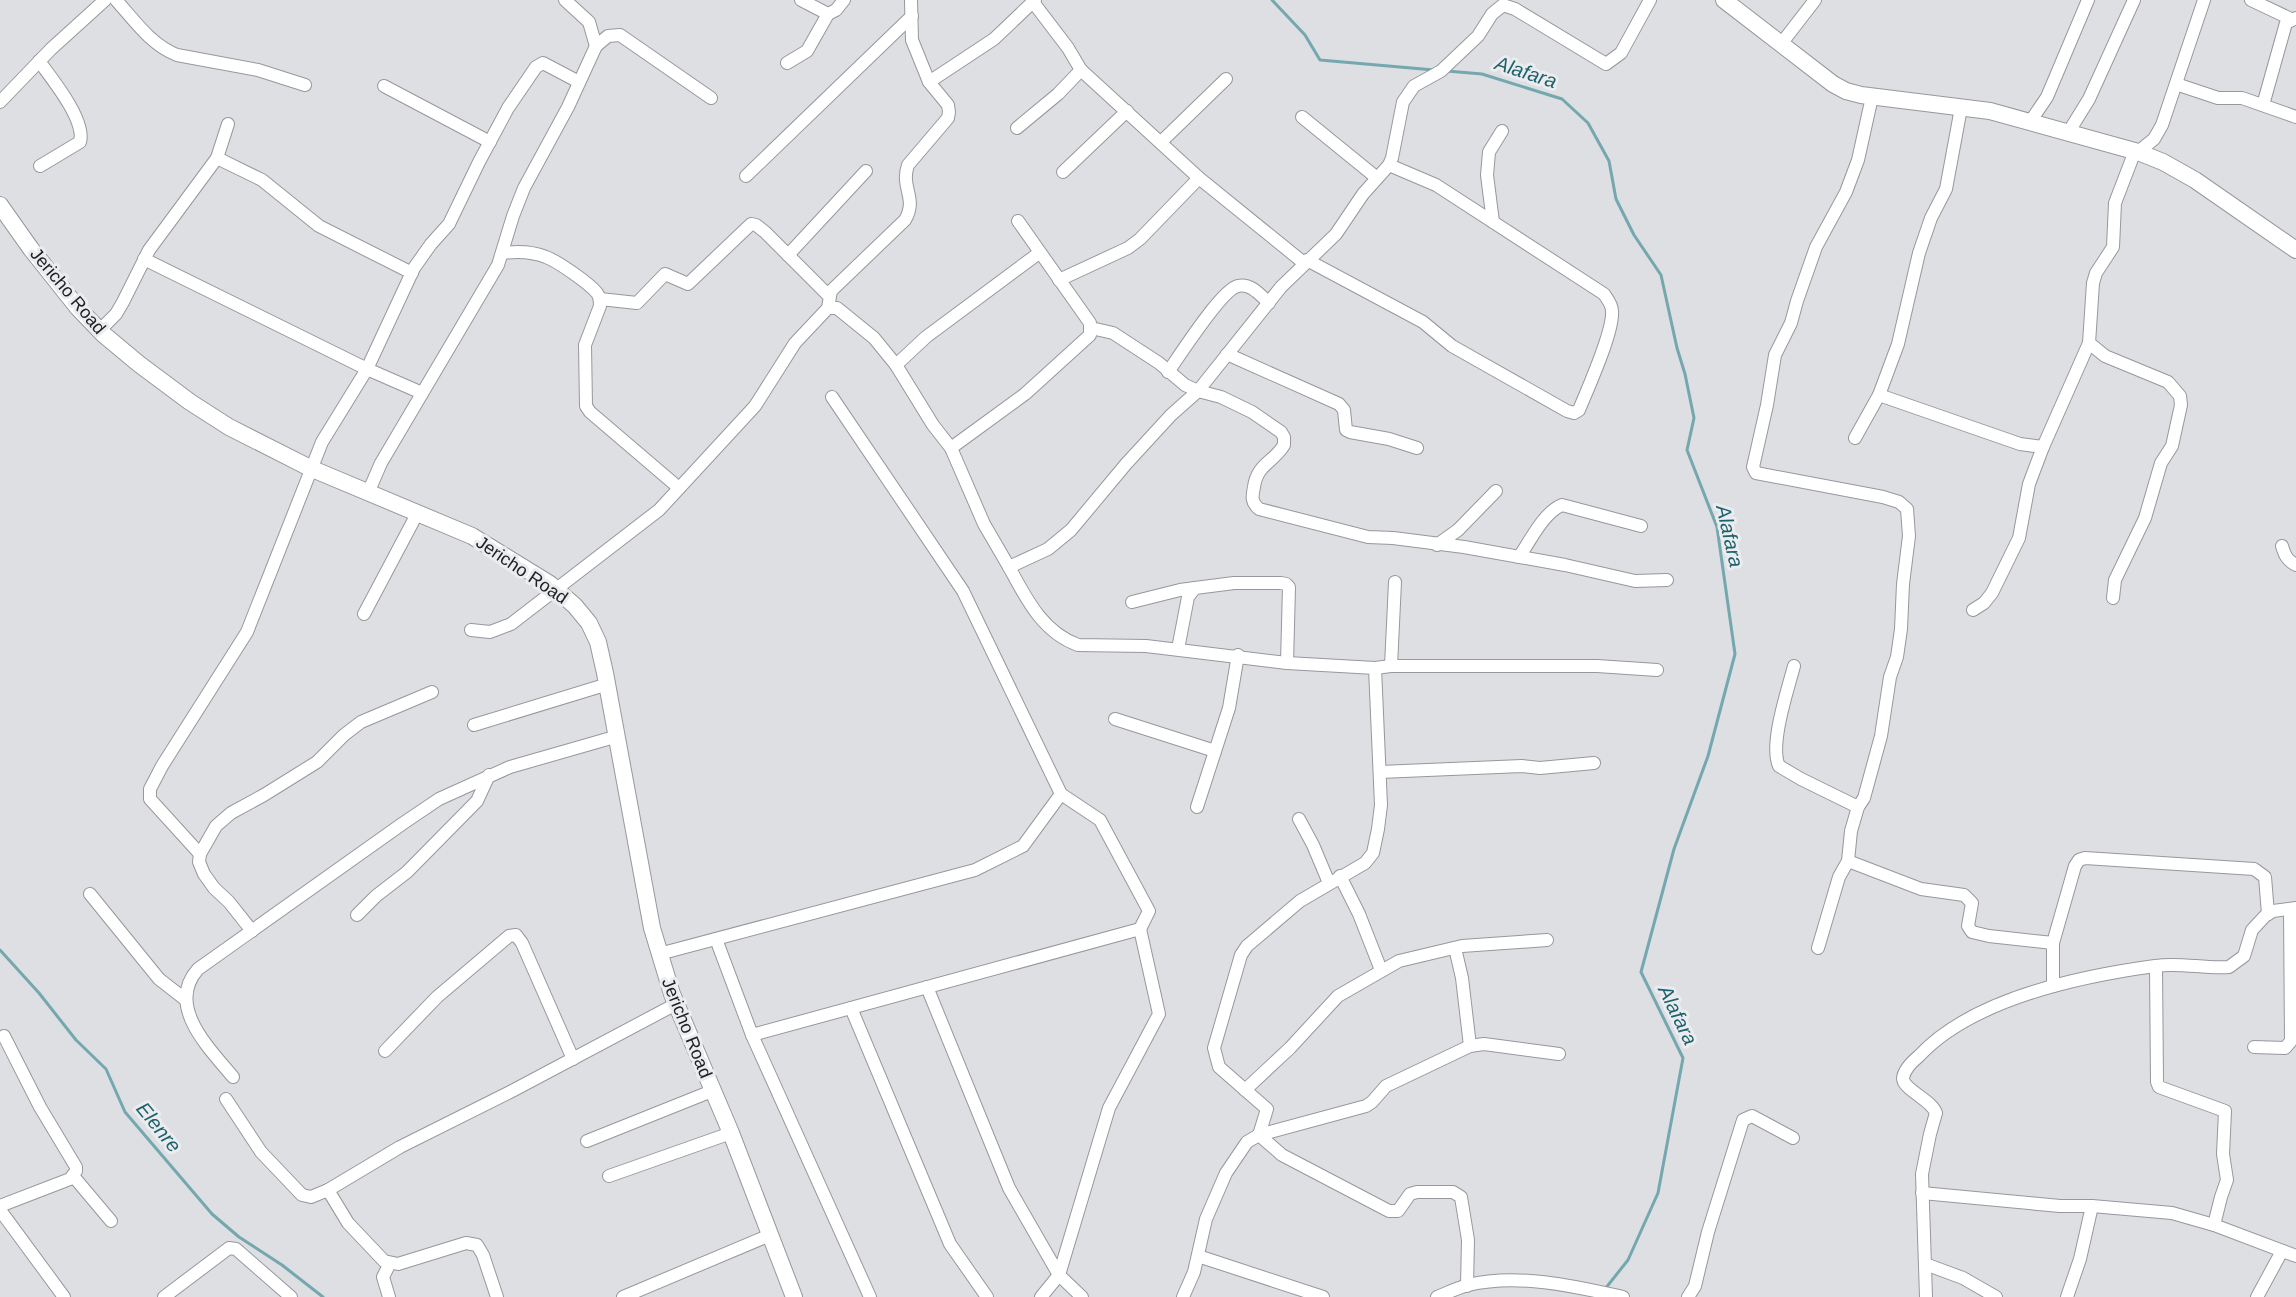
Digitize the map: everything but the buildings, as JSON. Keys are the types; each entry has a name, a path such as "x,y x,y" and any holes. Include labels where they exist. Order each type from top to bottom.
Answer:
{"street":[{"path":"0,102 39,61 105,0"},
{"path":"116,0 165,51 177,56 258,70 304,86"},
{"path":"565,0 589,22 596,46"},
{"path":"801,0 828,14"},
{"path":"787,63 807,51 828,14 836,10 844,0"},
{"path":"471,630 490,632 511,624 659,510 755,406 795,343 829,302 831,291 905,220 911,205 905,184 908,165 945,124 950,112 948,105 929,82 912,40 911,0"},
{"path":"1009,567 1048,549 1071,530 1156,431 1198,391 1281,287 1305,261 1336,234 1363,194 1389,165 1408,93 1414,86 1441,71 1456,57 1478,36 1492,14 1503,5 1515,9 1606,64 1621,53 1650,0"},
{"path":"1724,0 1833,84 1846,91 1872,97 1990,111 2136,152 2163,162 2195,180 2296,250"},
{"path":"1781,44 1815,0"},
{"path":"2030,122 2047,98 2088,0"},
{"path":"2068,133 2089,99 2134,0"},
{"path":"1973,610 1984,603 1992,593 2019,538 2029,484 2089,343 2093,283 2096,273 2113,247 2115,203 2136,152 2154,140 2162,125 2204,0"},
{"path":"2252,0 2293,18"},
{"path":"929,82 994,39 1034,1 1081,70 1199,178 1305,261 1423,322 1452,346 1567,411 1579,410 1602,352 1613,308 1604,294 1436,185 1389,165"},
{"path":"746,176 912,16"},
{"path":"2263,105 2286,23 2293,18"},
{"path":"368,493 381,463 503,253 507,232 524,188 568,107 596,46 608,36 620,35 711,98"},
{"path":"39,61 62,94 81,128 82,136 80,142 40,166"},
{"path":"200,854 150,799 150,789 162,766 247,632 322,442 367,369 412,273 431,244 449,224 508,108 536,67 543,63 579,82"},
{"path":"1017,128 1058,94 1081,70"},
{"path":"1161,142 1226,79"},
{"path":"2176,84 2217,98 2242,98 2296,117"},
{"path":"384,86 490,142"},
{"path":"1818,948 1839,877 1848,861 1851,831 1858,807 1864,798 1881,736 1890,677 1897,657 1901,629 1903,584 1909,536 1907,509 1899,502 1882,497 1756,473 1753,466 1767,405 1775,355 1791,322 1816,247 1846,192 1858,160 1872,97"},
{"path":"1855,438 1879,395 1898,344 1919,253 1931,218 1946,189 1961,108"},
{"path":"1063,172 1127,111"},
{"path":"1302,117 1377,178"},
{"path":"99,330 123,302 144,259 217,159 228,124"},
{"path":"1493,222 1487,175 1489,152 1502,131"},
{"path":"217,159 262,180 319,226 412,273"},
{"path":"788,255 866,171"},
{"path":"1059,280 1128,248 1140,239 1199,178"},
{"name":"Jericho Road","path":"0,205 51,274 99,330 190,402 229,427 310,468 472,536 556,589 589,623 598,642 608,684 652,928 659,954 676,1004 731,1133 794,1297"},
{"path":"951,448 1025,394 1090,335 1090,323 1018,221"},
{"path":"600,299 637,303 665,274 688,284 751,224 756,225 788,255 829,302 874,338 896,365 933,425 951,448 984,524 1032,608 1042,621 1070,642 1089,646 1146,646 1178,649 1287,663 1375,668 1391,666 1597,666 1657,670"},
{"path":"503,253 518,251 546,257 596,291 600,299 600,306 585,345 586,406 590,412 679,488"},
{"path":"896,365 926,337 975,303 1039,253"},
{"path":"144,259 367,369 422,393"},
{"path":"1168,372 1222,296 1237,286 1250,287 1269,303"},
{"path":"1091,328 1113,333 1185,385 1221,397 1276,427 1284,437 1282,449 1264,464 1254,483 1252,498 1259,509 1368,537 1464,547 1635,581 1667,580"},
{"path":"2089,343 2105,356 2168,382 2180,396 2181,405 2172,446 2161,463 2145,518 2115,580 2113,598"},
{"path":"1227,354 1339,404 1344,410 1346,430 1350,432 1389,439 1417,448"},
{"path":"1879,395 2020,444 2043,447"},
{"path":"832,397 963,591 1061,794 1100,820 1149,910 1140,929 1159,1014 1109,1108 1059,1275 1041,1297"},
{"path":"1437,545 1458,530 1496,491"},
{"path":"1519,557 1549,515 1555,508 1562,505 1641,526"},
{"path":"364,614 417,514"},
{"path":"2282,546 2289,562 2296,565"},
{"path":"1391,666 1395,582"},
{"path":"1132,602 1180,590 1234,583 1286,584 1289,587 1287,663"},
{"path":"1178,649 1188,597 1195,588"},
{"path":"1197,807 1229,708 1238,656"},
{"path":"1794,666 1779,726 1776,761 1779,766 1801,780 1858,807"},
{"path":"1259,1135 1267,1108 1219,1067 1214,1048 1241,955 1247,946 1300,901 1334,879 1365,863 1373,853 1381,805 1375,668"},
{"path":"474,725 608,684"},
{"path":"252,931 204,874 199,862 200,854 216,826 231,813 316,762 361,722 432,692"},
{"path":"1115,718 1215,751"},
{"path":"234,1077 204,1043 190,1019 186,1000 189,983 198,969 439,799 510,767 618,736"},
{"path":"1380,772 1522,766 1540,768 1594,764"},
{"path":"357,915 376,896 407,872 477,801 489,775"},
{"path":"659,954 975,870 1023,846 1061,794"},
{"path":"1299,819 1334,879 1359,914 1381,970"},
{"path":"2053,986 2054,943 2075,866 2079,860 2085,858 2254,869 2265,878 2268,914"},
{"path":"1848,861 1921,889 1964,895 1972,903 1968,926 1972,932 2054,943"},
{"path":"90,894 159,979 186,1000"},
{"path":"1926,1297 1922,1174 1936,1113 1930,1103 1905,1085 1904,1074 1933,1040 1997,1006 2079,979 2177,964 2229,967 2244,956 2252,930 2268,914 2293,909 2291,1041 2285,1048 2254,1047"},
{"path":"752,1035 1140,929"},
{"path":"385,1051 437,997 508,936 516,935 522,943 573,1059"},
{"path":"717,939 752,1035 870,1297"},
{"path":"1245,1090 1290,1048 1338,996 1399,961 1455,948 1548,940"},
{"path":"1455,948 1462,978 1470,1046"},
{"path":"2156,966 2155,1034 2159,1087 2225,1111 2223,1154 2228,1180 2214,1225"},
{"path":"927,987 1009,1188 1059,1275 1082,1297"},
{"path":"226,1099 261,1152 302,1195 311,1197 328,1190 400,1147 676,1004"},
{"path":"851,1008 950,1244 987,1297"},
{"path":"4,1036 40,1107 76,1167 74,1177"},
{"path":"1183,1297 1198,1256 1206,1219 1226,1173 1247,1142 1259,1135 1366,1106 1386,1086 1470,1046 1484,1044 1559,1054"},
{"path":"587,1141 712,1091"},
{"path":"1688,1297 1695,1286 1708,1232 1743,1120 1752,1116 1793,1138"},
{"path":"609,1176 731,1133"},
{"path":"1259,1135 1282,1155 1389,1211 1398,1211 1405,1198 1417,1192 1459,1194 1468,1240 1467,1286"},
{"path":"64,1297 0,1208 74,1177"},
{"path":"74,1177 111,1221"},
{"path":"328,1190 348,1224 384,1261 398,1263 466,1243 477,1245 483,1255 497,1297"},
{"path":"1922,1192 2053,1205 2172,1213 2214,1225 2296,1256"},
{"path":"2067,1297 2080,1259 2092,1206"},
{"path":"623,1297 770,1235"},
{"path":"164,1297 229,1248 236,1249 291,1297"},
{"path":"2257,1297 2282,1251"},
{"path":"1198,1256 1323,1297"},
{"path":"389,1297 383,1277 390,1263"},
{"path":"1925,1264 1963,1278 1996,1297"},
{"path":"1437,1297 1467,1286 1487,1282 1544,1282 1617,1296"}],"waterway":[{"name":"Alafara","path":"1272,0 1305,35 1320,60 1434,70"},
{"name":"Alafara","path":"1447,71 1482,74 1562,99 1588,123 1609,161 1616,199 1634,235 1661,275 1694,418 1687,450 1717,527 1735,654 1708,756 1674,849 1641,972 1683,1058 1658,1193 1628,1260 1605,1289"},
{"name":"Elenre","path":"0,950 39,993 76,1040 106,1069 125,1112 212,1214 239,1237 282,1265 323,1297"}]}
